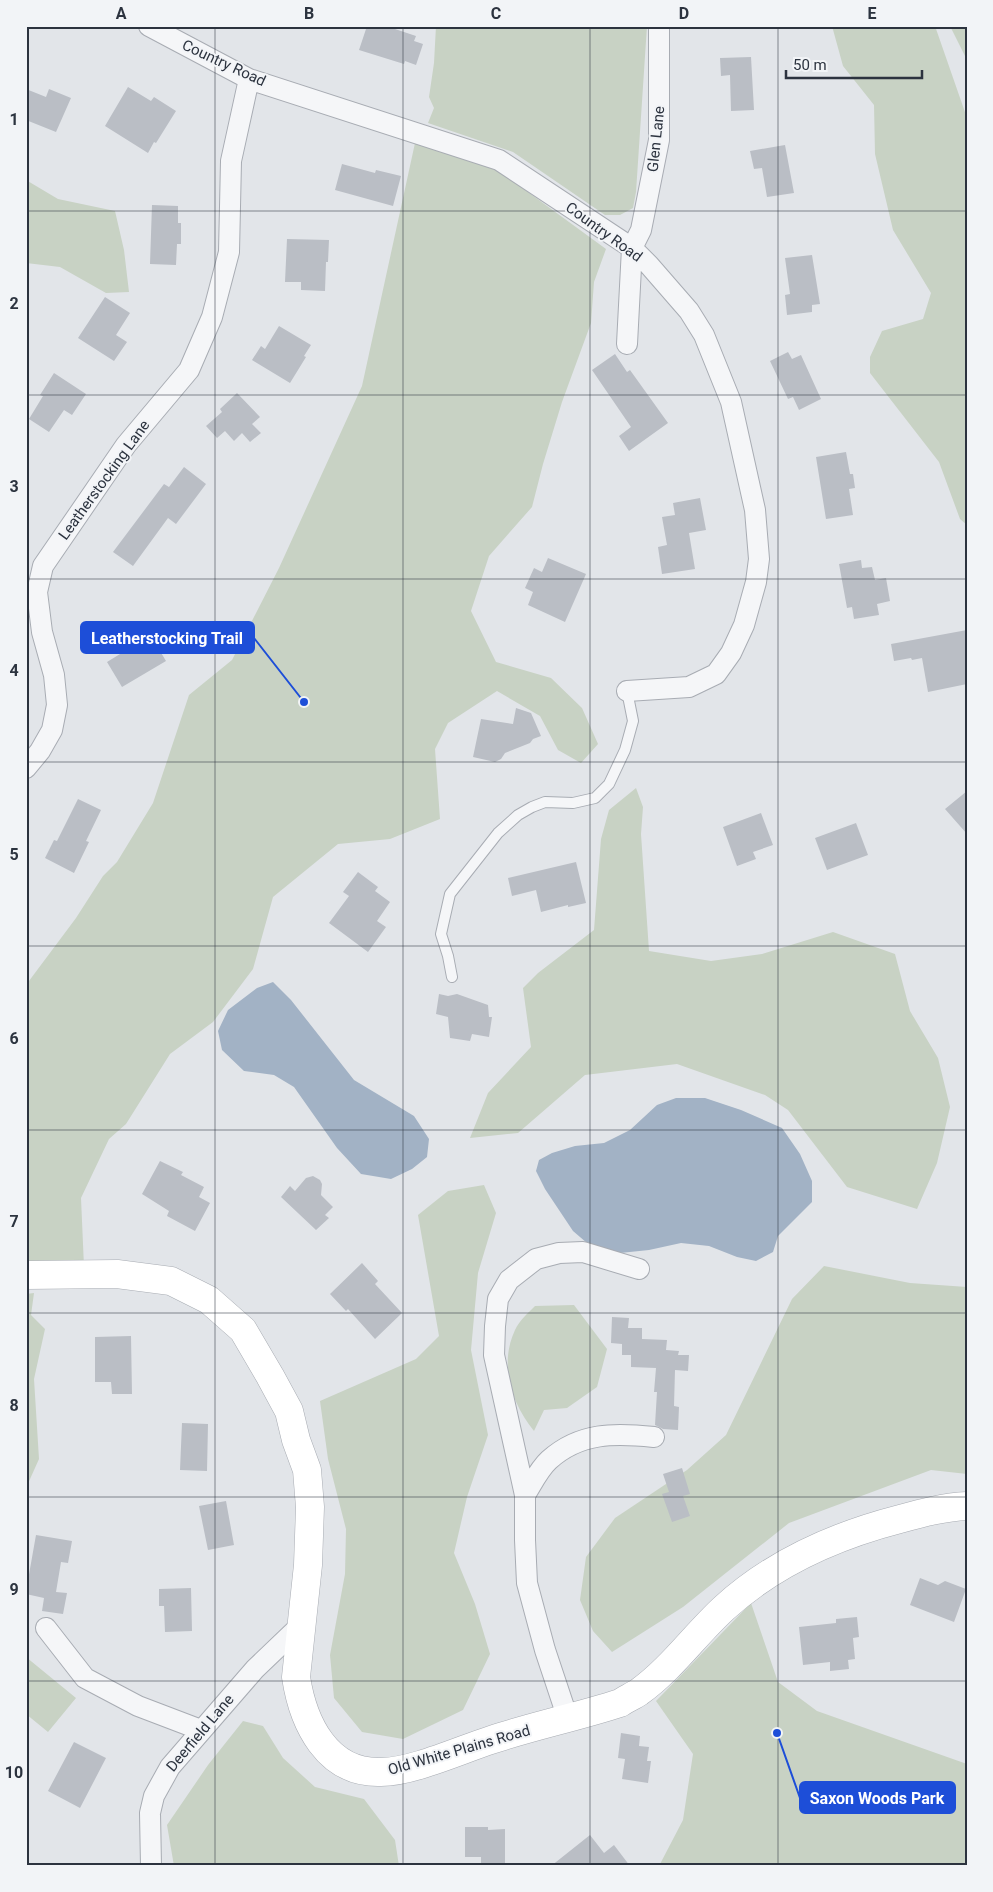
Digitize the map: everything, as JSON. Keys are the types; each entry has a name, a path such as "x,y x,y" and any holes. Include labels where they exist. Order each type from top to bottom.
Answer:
{"street":[{"name":"Country Road","path":"149,26 249,79 499,160 632,248 689,311 704,335 731,402 755,510 759,559 756,582 744,625 730,653 716,674 689,687 628,691"},
{"name":"Glen Lane","path":"632,248 641,230 659,140 659,26"},
{"name":"Leatherstocking Lane","path":"26,768 40,752 52,730 57,705 54,675 42,632 37,592 44,566 126,445 189,370 212,317 229,252 232,162 249,79"},
{"path":"627,344 632,248"},
{"path":"568,1719 544,1650 527,1583 524,1540 525,1495 494,1355 498,1299 509,1280 536,1259 559,1253 583,1252 639,1270"},
{"name":"Old White Plains Road","path":"26,1276 117,1274 171,1281 209,1300 243,1330 289,1411 296,1440 307,1470 310,1507 308,1565 296,1677 299,1698 316,1736 331,1756 349,1766 365,1771 382,1772 415,1766 493,1739 620,1704 638,1692 668,1666 723,1609 765,1574 788,1561 858,1530 929,1511 967,1506"},
{"path":"525,1495 548,1461 572,1444 593,1436 628,1434 654,1437"},
{"name":"Deerfield Lane","path":"151,1866 150,1813 154,1796 170,1767 200,1730 255,1669 301,1625"},
{"path":"46,1628 86,1678 138,1706 200,1730"}],"lane":[{"path":"452,977 441,934 450,894 498,833 518,816 532,807 545,802 573,803 595,798 609,784 624,750 633,721 628,691"}],"green space":[{"path":"436,26 647,26 636,192 633,208 620,215 605,215 513,152 428,123 434,108 429,97 434,63"},
{"path":"832,26 935,26 967,118 967,525 960,519 939,462 870,373 870,357 882,331 923,319 931,293 893,230 875,154 874,105 843,66"},
{"path":"950,26 967,26 967,60"},
{"path":"415,143 499,171 606,249 594,282 591,323 562,402 532,507 489,556 471,611 496,662 551,678 582,708 598,744 581,763 558,750 540,716 497,691 448,723 435,749 440,819 390,839 338,844 273,897 253,969 213,1022 170,1054 126,1124 109,1139 81,1198 84,1267 26,1267 26,985 76,918 103,876 117,862 153,803 189,695 232,660 279,568 362,386"},
{"path":"26,180 58,199 115,211 124,250 129,292 106,293 60,267 26,263"},
{"path":"636,788 643,807 641,834 649,951 711,961 762,954 833,932 895,954 910,1011 938,1058 950,1107 937,1163 917,1209 847,1187 788,1110 765,1095 677,1064 585,1075 518,1133 470,1138 488,1093 531,1047 523,988 538,973 594,930 601,839 609,810"},
{"path":"484,1185 496,1213 478,1273 471,1350 488,1435 467,1497 454,1553 475,1604 490,1654 463,1710 403,1739 362,1732 334,1698 330,1655 345,1574 346,1529 328,1459 320,1401 416,1359 439,1336 418,1215 448,1191"},
{"path":"824,1266 910,1283 967,1287 967,1474 931,1470 789,1523 683,1607 612,1652 593,1631 580,1600 586,1557 615,1518 687,1470 726,1435 792,1299"},
{"path":"34,1293 31,1315 45,1329 34,1379 39,1459 26,1488 26,1294"},
{"path":"574,1305 607,1349 597,1387 567,1408 544,1410 534,1431 519,1408 510,1383 508,1356 510,1343 519,1323 535,1306"},
{"path":"751,1603 778,1682 817,1711 967,1764 967,1866 659,1866 683,1820 693,1754 656,1701"},
{"path":"26,1657 76,1698 48,1732 26,1714"},
{"path":"243,1721 263,1726 283,1758 315,1787 364,1799 395,1840 399,1866 174,1866 167,1825 208,1765"}],"water":[{"path":"273,982 291,1000 354,1080 414,1116 429,1139 427,1157 412,1169 391,1179 361,1174 337,1148 294,1087 274,1075 244,1071 222,1050 218,1031 228,1010 257,988"},
{"path":"676,1098 705,1098 741,1110 782,1128 800,1154 812,1181 812,1202 778,1236 773,1252 756,1261 737,1257 709,1246 681,1243 649,1250 620,1253 587,1243 573,1231 545,1189 536,1171 539,1160 552,1153 575,1146 604,1143 630,1130 657,1105"}],"building":[{"path":"367,26 386,26 416,36 414,41 423,44 416,65 405,61 404,64 359,50"},
{"path":"751,57 754,110 731,111 730,75 721,76 720,58"},
{"path":"128,87 151,101 154,97 176,111 148,153 105,126"},
{"path":"26,89 46,97 49,89 71,98 56,132 26,120"},
{"path":"785,145 794,193 767,197 762,168 754,169 750,151"},
{"path":"342,164 375,173 376,170 401,176 393,206 335,190"},
{"path":"152,205 178,206 178,223 181,223 181,244 177,244 176,265 150,264"},
{"path":"287,239 329,240 325,291 301,290 301,282 285,282"},
{"path":"812,255 820,304 812,305 812,312 787,315 785,295 790,294 785,258"},
{"path":"105,297 130,313 116,335 127,342 114,361 78,338"},
{"path":"279,326 311,345 290,383 252,360 261,346 265,349"},
{"path":"788,352 792,359 801,355 821,399 799,410 793,397 788,399 770,361"},
{"path":"615,354 627,372 630,370 668,423 629,451 619,436 631,427 592,370"},
{"path":"54,373 86,394 72,415 64,410 49,432 29,419 43,396 40,395"},
{"path":"237,393 260,417 252,424 261,433 250,442 242,433 234,441 225,431 217,438 206,426 222,412 220,409"},
{"path":"846,452 855,488 849,489 853,515 826,519 816,457"},
{"path":"184,467 206,484 176,524 168,518 133,566 113,552 164,484 169,487"},
{"path":"700,498 706,530 689,533 695,569 662,574 658,547 667,545 662,517 675,515 673,503"},
{"path":"548,558 586,574 565,622 528,605 533,592 525,588 534,568 542,572"},
{"path":"861,560 862,568 872,567 875,580 886,578 890,601 877,604 879,615 854,619 852,607 847,608 839,564"},
{"path":"967,630 967,684 928,692 922,658 894,661 891,644"},
{"path":"154,641 166,661 122,687 107,662 138,643 141,649"},
{"path":"516,708 531,713 541,736 533,739 530,743 505,753 501,759 495,762 473,757 481,719 513,724"},
{"path":"967,791 967,834 945,809"},
{"path":"78,799 101,810 86,841 89,842 74,873 45,858 54,840 57,841"},
{"path":"761,813 773,845 753,852 756,859 737,866 723,827"},
{"path":"856,823 868,855 827,870 815,838"},
{"path":"576,862 586,903 568,907 568,905 541,912 536,890 512,896 508,878"},
{"path":"358,872 378,887 375,891 390,902 377,921 386,927 368,952 329,923 349,896 343,892"},
{"path":"439,994 448,996 457,994 488,1005 489,1017 492,1017 489,1037 472,1034 470,1041 450,1038 448,1017 436,1014"},
{"path":"160,1161 183,1172 181,1175 204,1187 199,1197 210,1203 195,1231 167,1216 169,1211 142,1194"},
{"path":"313,1176 320,1180 322,1184 321,1195 333,1207 325,1215 329,1218 316,1230 281,1197 290,1186 295,1191 306,1178"},
{"path":"362,1263 378,1281 375,1284 402,1313 375,1339 348,1309 346,1311 330,1294"},
{"path":"612,1317 629,1318 628,1328 642,1328 642,1339 667,1340 666,1350 679,1351 678,1355 689,1355 688,1371 675,1370 674,1406 679,1407 678,1430 663,1429 655,1425 657,1392 654,1392 656,1368 631,1367 631,1355 622,1355 622,1344 611,1343"},
{"path":"131,1336 132,1394 112,1394 111,1382 95,1382 95,1337"},
{"path":"182,1423 208,1424 207,1471 180,1470"},
{"path":"682,1468 690,1494 683,1496 690,1516 672,1522 662,1494 669,1492 663,1474"},
{"path":"226,1501 234,1545 208,1550 199,1506"},
{"path":"36,1535 72,1541 68,1563 61,1562 56,1592 67,1593 63,1614 42,1611 44,1598 26,1594 26,1580 28,1580"},
{"path":"920,1578 938,1585 945,1581 966,1589 954,1622 910,1605"},
{"path":"191,1588 192,1631 165,1632 164,1606 159,1606 159,1589"},
{"path":"857,1617 859,1637 853,1638 855,1659 848,1660 849,1669 830,1671 830,1662 803,1665 799,1627 836,1623 836,1619"},
{"path":"621,1733 640,1736 639,1746 649,1747 647,1761 651,1761 648,1783 622,1779 625,1759 618,1758"},
{"path":"74,1742 106,1758 80,1808 48,1791"},
{"path":"465,1827 488,1827 488,1830 505,1829 505,1866 481,1866 481,1857 465,1857"},
{"path":"590,1835 604,1853 614,1845 630,1866 551,1866"}],"place":[{"name":"Leatherstocking Trail","path":"304,702"},
{"name":"Saxon Woods Park","path":"777,1733"}]}
